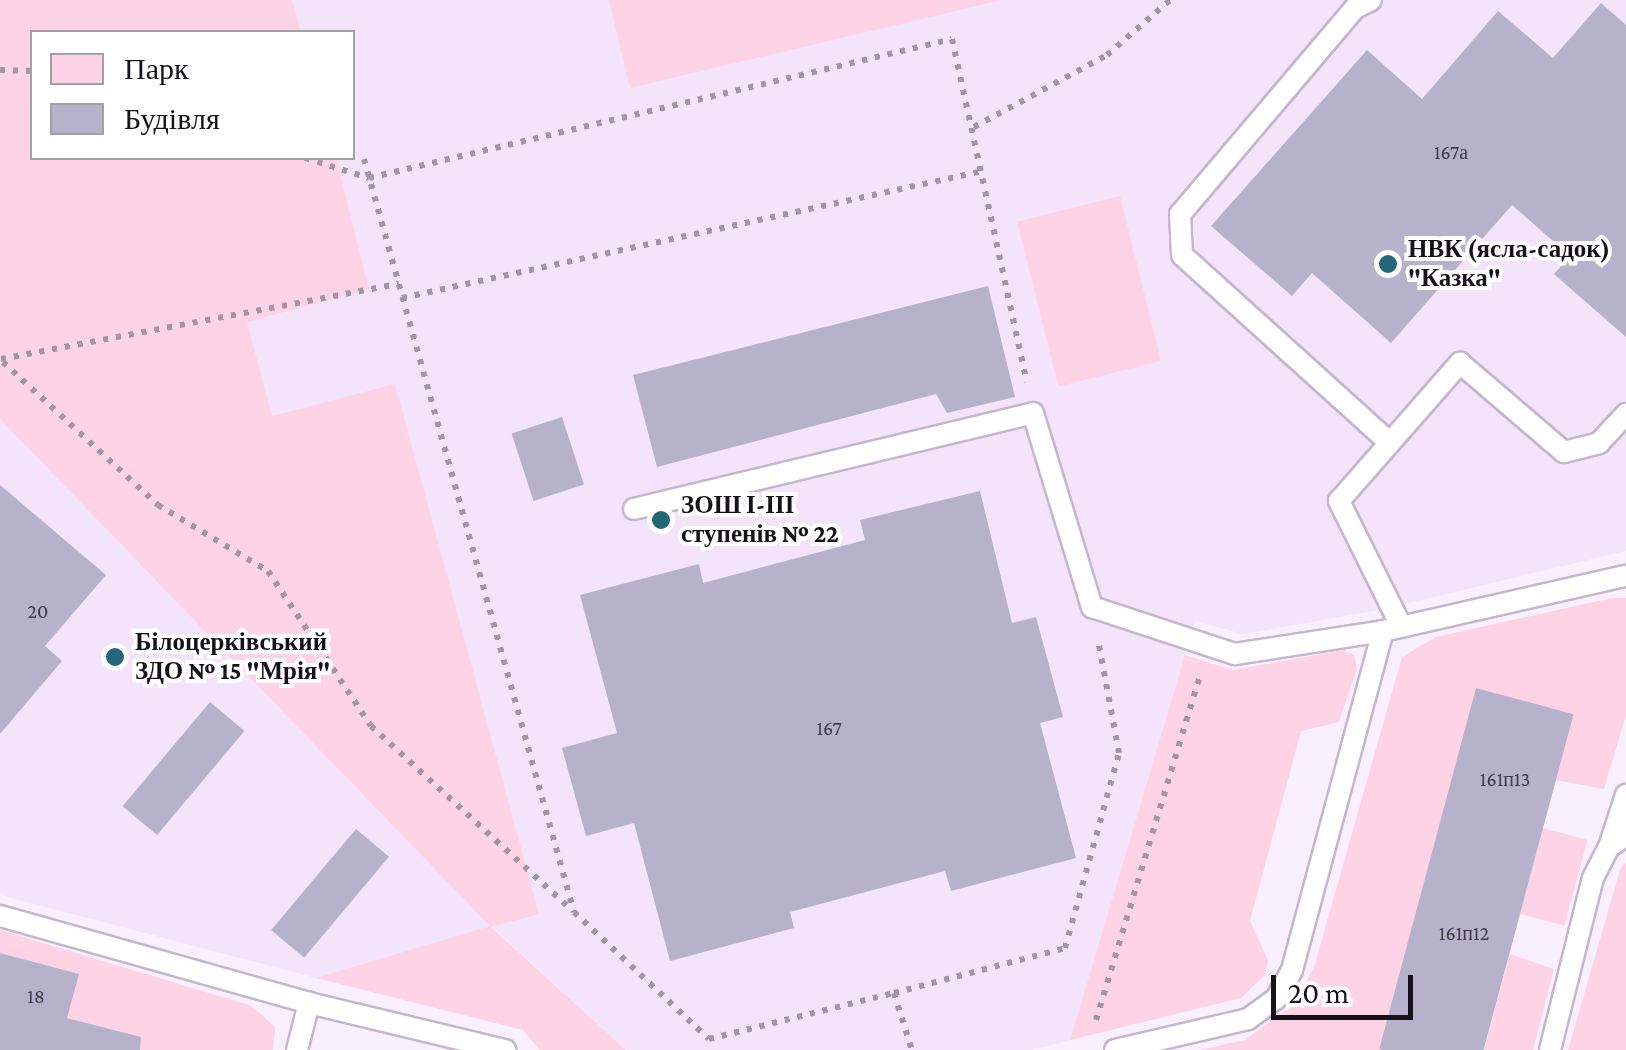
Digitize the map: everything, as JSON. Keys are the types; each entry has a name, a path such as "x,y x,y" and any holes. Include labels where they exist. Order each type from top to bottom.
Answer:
{"lane":[{"path":"1371,0 1355,8 1180,214 1182,255 1390,443"},
{"path":"1114,1050 1248,1019 1276,998 1292,970 1392,629 1339,501 1460,363 1564,452 1599,443 1626,414"},
{"path":"634,509 1033,413 1092,607 1235,654 1392,629 1626,576"},
{"path":"1550,1050 1593,878 1618,841 1626,794"},
{"path":"0,916 310,1003 505,1050"},
{"path":"297,1050 310,1003"}],"path":[{"path":"974,127 1107,55 1170,0"},
{"path":"311,160 369,178 952,39 1033,413"},
{"path":"0,70 30,71"},
{"path":"364,159 574,912"},
{"path":"402,298 983,171"},
{"path":"1,360 399,284"},
{"path":"1,360 158,505 268,571 372,726 709,1039 1065,948 1119,753 1092,607"},
{"path":"1092,1032 1209,645"},
{"path":"894,993 912,1050"}],"shaded area":[{"name":"ЗОШ І-ІІІ ступенів № 22","path":"0,0 1626,0 1626,551 1379,610 1243,634 1195,621 1070,1040 1031,1050 626,1050 491,926 316,978 0,895"}],"green space":[{"path":"0,0 292,0 300,30 30,30 30,160 337,160 369,289 247,322 272,416 395,384 539,914 491,927 626,1050 540,1050 523,1030 316,978 490,926 0,419"},
{"path":"609,0 1002,0 630,88"},
{"path":"1120,196 1161,361 1058,387 1017,222"},
{"path":"1626,598 1626,715 1604,789 1556,780 1437,844 1381,1050 1199,1050 1245,1040 1297,1002 1315,964 1402,657 1436,637"},
{"path":"1344,650 1354,655 1357,669 1339,722 1301,731 1250,921 1268,960 1265,975 1241,998 1070,1040 1185,655 1233,670"},
{"path":"1543,828 1587,840 1564,926 1520,914"},
{"path":"1626,862 1626,1050 1568,1050 1620,870"},
{"path":"0,930 252,1006 275,1027 273,1050 118,1050 123,1032 67,1018 78,974 0,953"},
{"path":"1510,954 1554,969 1533,1050 1484,1050"}],"building":[{"path":"1601,3 1626,25 1626,337 1554,274 1570,256 1512,205 1391,343 1312,273 1292,296 1211,226 1367,50 1422,99 1498,11 1553,58"},
{"path":"988,286 1015,397 947,413 936,394 657,467 633,375"},
{"path":"562,417 584,485 534,501 512,433"},
{"path":"0,485 106,575 45,646 62,661 0,734"},
{"path":"980,491 1012,623 1036,617 1063,717 1040,723 1076,858 951,891 945,871 790,912 794,928 670,961 634,823 586,836 562,748 617,733 580,595 699,564 703,583 865,540 860,520"},
{"path":"1476,688 1574,714 1484,1050 1379,1049"},
{"path":"210,702 244,731 157,835 123,806"},
{"path":"356,829 389,857 304,958 271,930"},
{"path":"0,953 79,974 67,1018 141,1037 140,1050 0,1050"}],"place":[{"name":"НВК (ясла-садок) \"Казка\"","path":"1388,264"},
{"name":"ЗОШ І-ІІІ ступенів № 22","path":"661,520"},
{"name":"Білоцерківський ЗДО № 15 \"Мрія\"","path":"115,657"}]}
